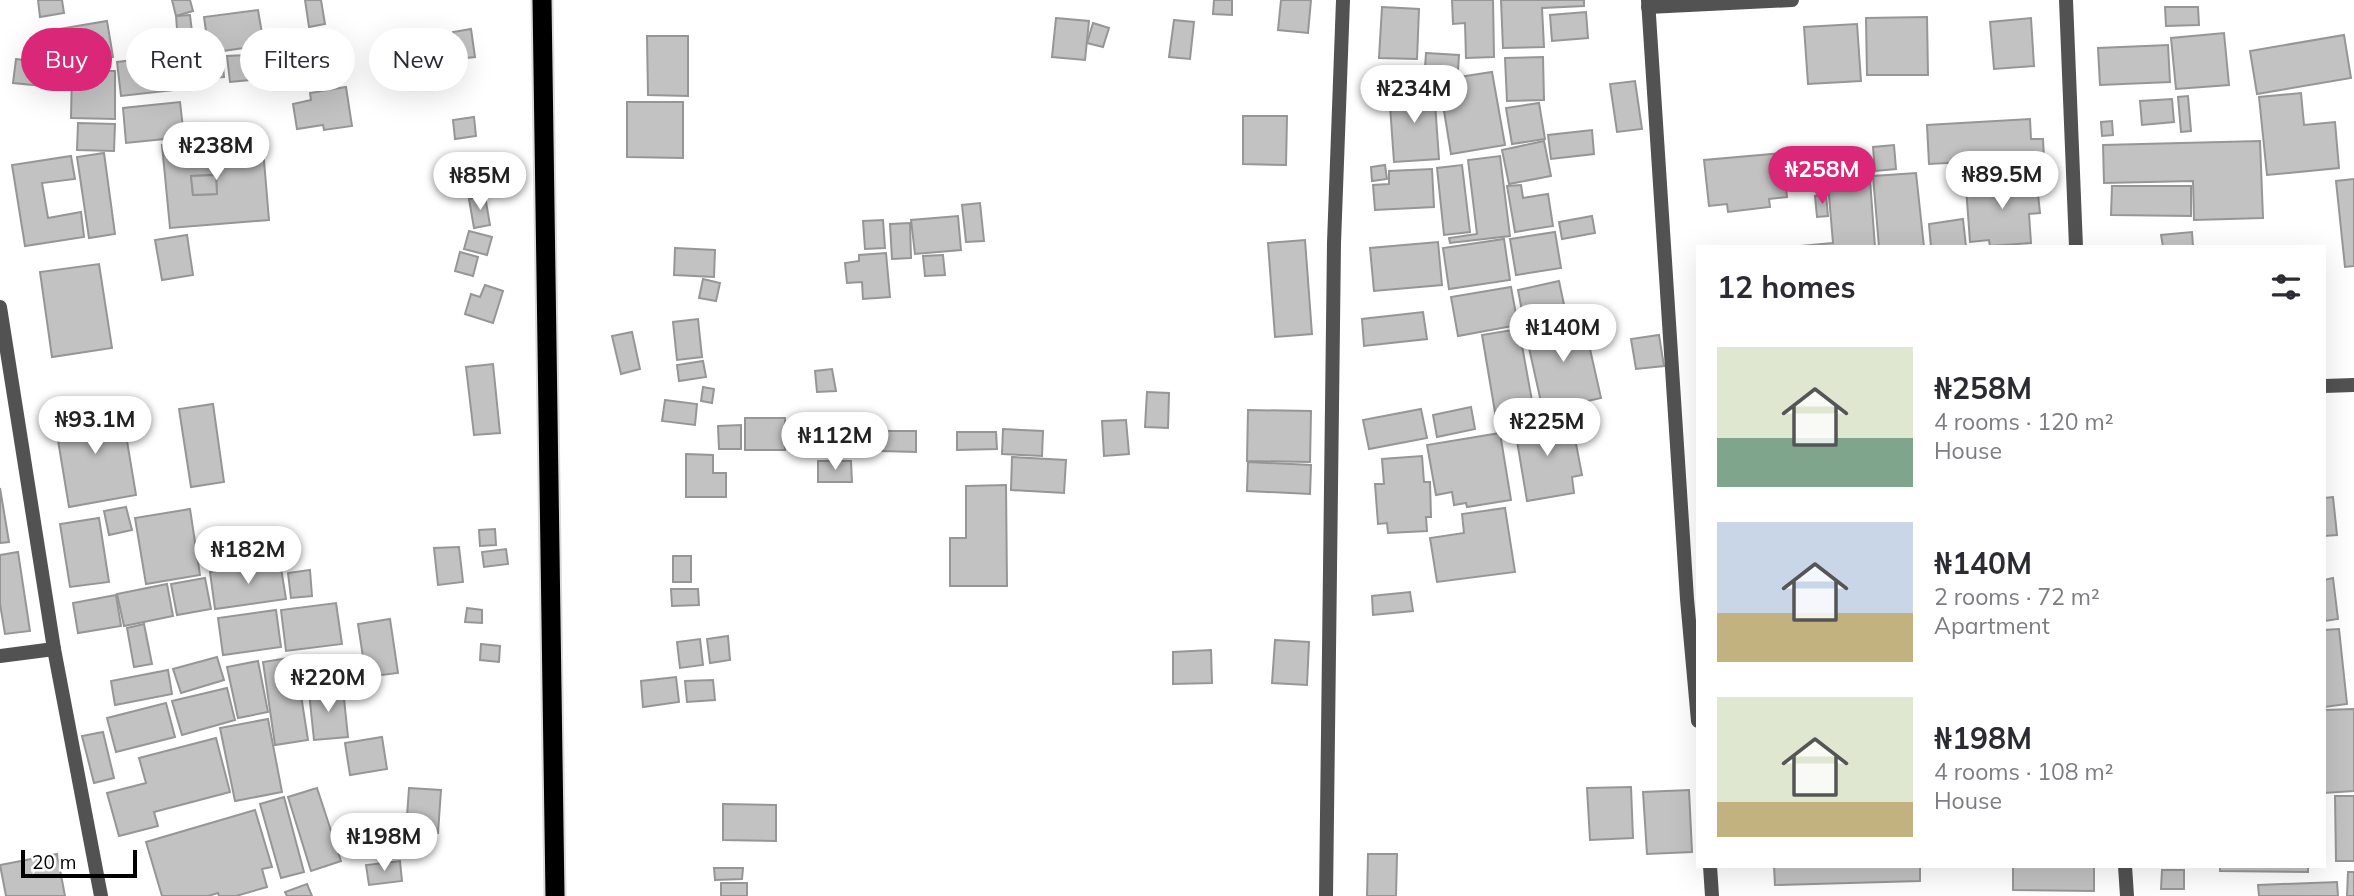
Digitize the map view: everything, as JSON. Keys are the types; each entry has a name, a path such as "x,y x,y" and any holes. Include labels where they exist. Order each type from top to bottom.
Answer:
{"highway":[{"path":"542,0 555,896"}],"street":[{"path":"1326,896 1334,243 1343,0"},
{"path":"1696,699 1648,4 1792,0"},
{"path":"2066,0 2076,245"},
{"path":"0,307 54,649 101,896"},
{"path":"2326,386 2354,385"},
{"path":"0,656 54,649"},
{"path":"1710,868 1712,896"},
{"path":"2124,868 2127,896"}],"building":[{"path":"38,0 62,0 64,13 40,17"},
{"path":"172,0 190,0 193,11 176,16"},
{"path":"305,0 321,0 325,24 309,27"},
{"path":"1214,0 1232,0 1232,15 1213,14"},
{"path":"1281,0 1311,0 1308,33 1278,30"},
{"path":"1452,0 1493,0 1494,57 1466,58 1465,23 1453,24"},
{"path":"1501,0 1584,0 1584,6 1542,8 1544,47 1503,48"},
{"path":"1382,7 1419,9 1417,59 1379,58"},
{"path":"2165,7 2198,7 2199,25 2166,26"},
{"path":"258,10 261,28 240,28 240,48 226,51 226,28 206,28 204,17"},
{"path":"1586,12 1588,38 1552,41 1550,15"},
{"path":"190,15 192,28 177,28 176,16"},
{"path":"1927,17 1928,75 1867,75 1866,18"},
{"path":"1056,18 1089,21 1085,60 1052,57"},
{"path":"2031,18 2034,66 1994,69 1990,22"},
{"path":"1174,20 1194,22 1190,59 1169,57"},
{"path":"107,21 108,28 65,28"},
{"path":"1093,23 1109,28 1103,47 1087,43"},
{"path":"1857,24 1861,81 1808,84 1804,27"},
{"path":"471,29 475,57 468,58 468,30"},
{"path":"2224,33 2229,85 2176,89 2171,38"},
{"path":"2344,35 2351,78 2257,94 2250,51"},
{"path":"647,36 688,36 688,96 648,95"},
{"path":"2168,45 2170,82 2100,85 2098,48"},
{"path":"1426,53 1459,55 1458,70 1425,68"},
{"path":"240,55 240,81 230,82 227,56"},
{"path":"1543,57 1544,100 1507,101 1505,58"},
{"path":"16,59 21,60 21,84 13,83"},
{"path":"126,61 126,91 165,91 121,96 117,62"},
{"path":"112,71 115,71 115,119 71,118 72,91 112,91"},
{"path":"1492,72 1505,145 1451,154 1439,80"},
{"path":"1635,81 1642,129 1617,132 1610,84"},
{"path":"1434,89 1439,159 1394,162 1389,92"},
{"path":"347,91 352,126 324,130 323,125 297,129 293,104 311,100 310,93"},
{"path":"2301,93 2304,125 2335,122 2339,168 2267,175 2259,97"},
{"path":"2188,96 2191,131 2181,132 2178,97"},
{"path":"2172,99 2174,122 2142,125 2140,101"},
{"path":"180,102 184,137 126,143 123,108"},
{"path":"627,102 683,102 683,158 627,157"},
{"path":"1539,103 1545,139 1512,144 1506,108"},
{"path":"1243,116 1287,116 1286,165 1243,164"},
{"path":"474,117 476,136 455,139 453,120"},
{"path":"2030,119 2031,139 2043,139 2044,158 1929,164 1927,125"},
{"path":"2112,121 2113,135 2102,136 2101,122"},
{"path":"78,123 115,124 114,151 77,150"},
{"path":"1592,130 1594,154 1551,159 1548,135"},
{"path":"262,137 269,220 170,228 162,145","holes":["216,175 217,194 193,195 191,176"]},
{"path":"1544,141 1551,176 1509,184 1502,150"},
{"path":"2260,141 2263,218 2194,220 2193,181 2104,183 2103,145"},
{"path":"1894,145 1896,169 1875,171 1873,147"},
{"path":"104,153 115,234 89,238 77,157"},
{"path":"1782,153 1787,197 1769,199 1770,207 1728,212 1727,204 1709,206 1704,160"},
{"path":"71,156 75,179 42,183 48,218 81,212 84,237 25,246 12,165"},
{"path":"1500,156 1510,236 1450,243 1449,238 1477,234 1468,160"},
{"path":"1385,165 1387,179 1372,181 1371,167"},
{"path":"1462,165 1470,232 1444,235 1437,168"},
{"path":"1432,169 1434,207 1375,210 1373,185 1389,184 1389,171"},
{"path":"1916,173 1924,245 1879,245 1873,176"},
{"path":"2022,174 2022,186 2037,184 2040,213 2029,214 2031,243 1990,245 1989,240 1970,242 1966,187 1995,185 1994,176"},
{"path":"216,175 217,194 193,195 191,176"},
{"path":"2354,179 2354,266 2345,267 2336,181"},
{"path":"1870,180 1875,245 1811,245 1833,243 1828,184"},
{"path":"1521,185 1523,198 1548,194 1553,226 1515,232 1507,186"},
{"path":"2112,186 2191,186 2191,216 2111,215"},
{"path":"1826,195 1828,216 1817,217 1815,196"},
{"path":"485,196 490,225 474,228 469,199"},
{"path":"980,203 984,241 966,242 962,205"},
{"path":"958,216 961,250 915,254 911,220"},
{"path":"1592,216 1595,233 1562,239 1559,222"},
{"path":"1963,219 1966,245 1931,245 1929,224"},
{"path":"883,220 885,248 865,249 863,221"},
{"path":"910,223 911,258 892,259 890,224"},
{"path":"469,231 492,237 487,255 464,249"},
{"path":"1555,232 1561,268 1516,275 1510,239"},
{"path":"2192,232 2193,245 2163,245 2161,235"},
{"path":"187,235 193,275 162,280 155,240"},
{"path":"1504,239 1510,280 1449,289 1443,248"},
{"path":"1305,240 1312,334 1275,337 1268,243"},
{"path":"1438,242 1442,285 1374,291 1370,248"},
{"path":"675,248 715,250 714,277 674,275"},
{"path":"460,252 478,257 473,276 455,271"},
{"path":"886,253 890,297 863,299 862,282 847,283 845,263 859,261 859,255"},
{"path":"943,255 945,275 925,276 923,256"},
{"path":"99,264 112,348 52,357 40,272"},
{"path":"703,279 720,283 716,301 699,298"},
{"path":"1559,281 1567,319 1525,327 1518,290"},
{"path":"485,285 503,291 493,323 465,314 471,294 480,297"},
{"path":"1511,287 1518,325 1458,336 1451,297"},
{"path":"1423,312 1427,339 1364,346 1362,319"},
{"path":"1583,318 1601,398 1543,411 1525,330"},
{"path":"698,319 702,357 677,360 673,322"},
{"path":"1519,329 1534,412 1496,418 1482,335"},
{"path":"632,332 640,369 621,374 612,336"},
{"path":"1659,335 1664,366 1636,369 1631,339"},
{"path":"703,361 706,377 679,381 677,365"},
{"path":"493,364 500,433 474,435 466,367"},
{"path":"832,369 836,391 817,392 815,371"},
{"path":"703,387 714,389 712,403 701,401"},
{"path":"1147,392 1169,393 1168,428 1145,427"},
{"path":"665,400 697,404 695,425 662,421"},
{"path":"213,404 224,482 191,487 179,409"},
{"path":"121,405 136,495 69,507 54,416"},
{"path":"1471,407 1475,429 1437,437 1433,415"},
{"path":"1421,409 1427,438 1369,449 1363,420"},
{"path":"1248,410 1311,411 1310,462 1247,461"},
{"path":"1561,416 1564,434 1574,433 1582,475 1572,477 1574,493 1527,501 1514,423"},
{"path":"745,418 785,418 785,450 745,450"},
{"path":"1126,420 1129,454 1104,456 1102,421"},
{"path":"741,425 741,449 719,449 718,426"},
{"path":"815,426 817,449 798,450 798,427"},
{"path":"1003,429 1043,431 1042,456 1002,454"},
{"path":"880,431 916,431 916,452 880,451"},
{"path":"957,432 996,432 997,449 957,450"},
{"path":"1500,433 1511,500 1467,507 1466,503 1454,505 1452,492 1436,495 1427,445"},
{"path":"686,454 713,455 713,473 726,473 726,497 686,497"},
{"path":"1422,456 1424,482 1430,482 1431,517 1426,517 1427,531 1388,533 1387,523 1378,524 1375,484 1384,484 1382,459"},
{"path":"1012,457 1066,460 1064,493 1011,490"},
{"path":"818,461 851,461 852,482 818,482"},
{"path":"1248,462 1311,465 1310,494 1247,491"},
{"path":"1006,485 1007,586 950,586 950,538 966,538 966,486"},
{"path":"0,488 9,542 0,543"},
{"path":"2333,497 2337,535 2326,536 2326,498"},
{"path":"126,507 132,530 109,535 104,511"},
{"path":"1505,508 1515,572 1437,582 1430,538 1464,533 1462,514"},
{"path":"190,509 200,575 146,584 135,518"},
{"path":"99,518 109,582 70,587 60,524"},
{"path":"495,529 496,545 480,546 479,530"},
{"path":"459,547 463,582 438,585 434,548"},
{"path":"506,549 508,564 484,567 482,552"},
{"path":"18,552 30,631 5,634 0,604 0,555"},
{"path":"673,556 691,556 691,582 673,582"},
{"path":"280,562 286,599 215,609 210,572"},
{"path":"310,570 312,596 291,598 288,573"},
{"path":"205,578 211,609 177,615 171,584"},
{"path":"2333,578 2338,619 2326,621 2326,580"},
{"path":"167,584 173,616 124,626 117,594"},
{"path":"671,589 698,589 699,605 672,606"},
{"path":"1410,592 1413,611 1373,615 1372,596"},
{"path":"116,595 121,626 78,633 73,603"},
{"path":"336,603 342,644 286,651 281,610"},
{"path":"467,608 482,610 482,623 465,622"},
{"path":"276,610 281,647 223,655 218,618"},
{"path":"390,619 398,673 366,677 358,624"},
{"path":"144,624 152,664 134,667 127,628"},
{"path":"2339,629 2347,704 2326,707 2326,630"},
{"path":"728,636 730,660 710,663 707,639"},
{"path":"700,639 703,665 680,668 677,642"},
{"path":"1275,640 1309,642 1307,685 1272,683"},
{"path":"481,644 500,646 499,662 480,660"},
{"path":"1211,650 1212,683 1173,684 1173,652"},
{"path":"217,657 224,680 181,693 173,669"},
{"path":"295,657 308,740 275,745 263,662"},
{"path":"258,661 268,712 238,718 227,667"},
{"path":"168,670 172,694 115,705 111,681"},
{"path":"676,677 679,702 643,707 641,681"},
{"path":"713,680 715,700 687,702 685,681"},
{"path":"227,688 235,720 182,735 172,701"},
{"path":"343,689 348,737 314,740 309,692"},
{"path":"166,703 175,737 116,752 107,718"},
{"path":"2354,709 2354,791 2326,793 2326,710"},
{"path":"268,719 282,792 235,801 220,728"},
{"path":"103,732 114,778 94,783 82,736"},
{"path":"382,737 387,769 350,775 345,743"},
{"path":"216,738 230,792 154,812 158,826 119,836 107,793 146,783 139,758"},
{"path":"1631,787 1633,838 1590,840 1587,788"},
{"path":"317,788 341,861 311,871 288,797"},
{"path":"409,788 441,790 438,833 406,831"},
{"path":"1689,790 1692,852 1647,854 1643,792"},
{"path":"2335,796 2354,796 2354,861 2336,861"},
{"path":"284,797 304,872 281,878 260,804"},
{"path":"723,804 776,805 776,841 723,840"},
{"path":"255,810 272,867 262,869 267,887 236,896 219,896 218,893 208,896 162,896 146,842"},
{"path":"57,854 65,896 6,896 0,865"},
{"path":"1368,854 1397,854 1396,896 1367,896"},
{"path":"400,861 402,881 369,885 366,865"},
{"path":"714,868 743,868 742,879 715,880"},
{"path":"1774,868 1920,868 1920,881 1775,885"},
{"path":"2013,868 2094,868 2094,891 2013,890"},
{"path":"2220,868 2308,868 2308,872 2220,871"},
{"path":"2162,870 2184,870 2184,889 2161,889"},
{"path":"2348,872 2354,872 2354,896 2347,896"},
{"path":"2337,882 2338,896 2259,896 2258,885"},
{"path":"721,883 747,883 747,896 721,896"},
{"path":"307,884 312,896 287,896 285,892"}]}
